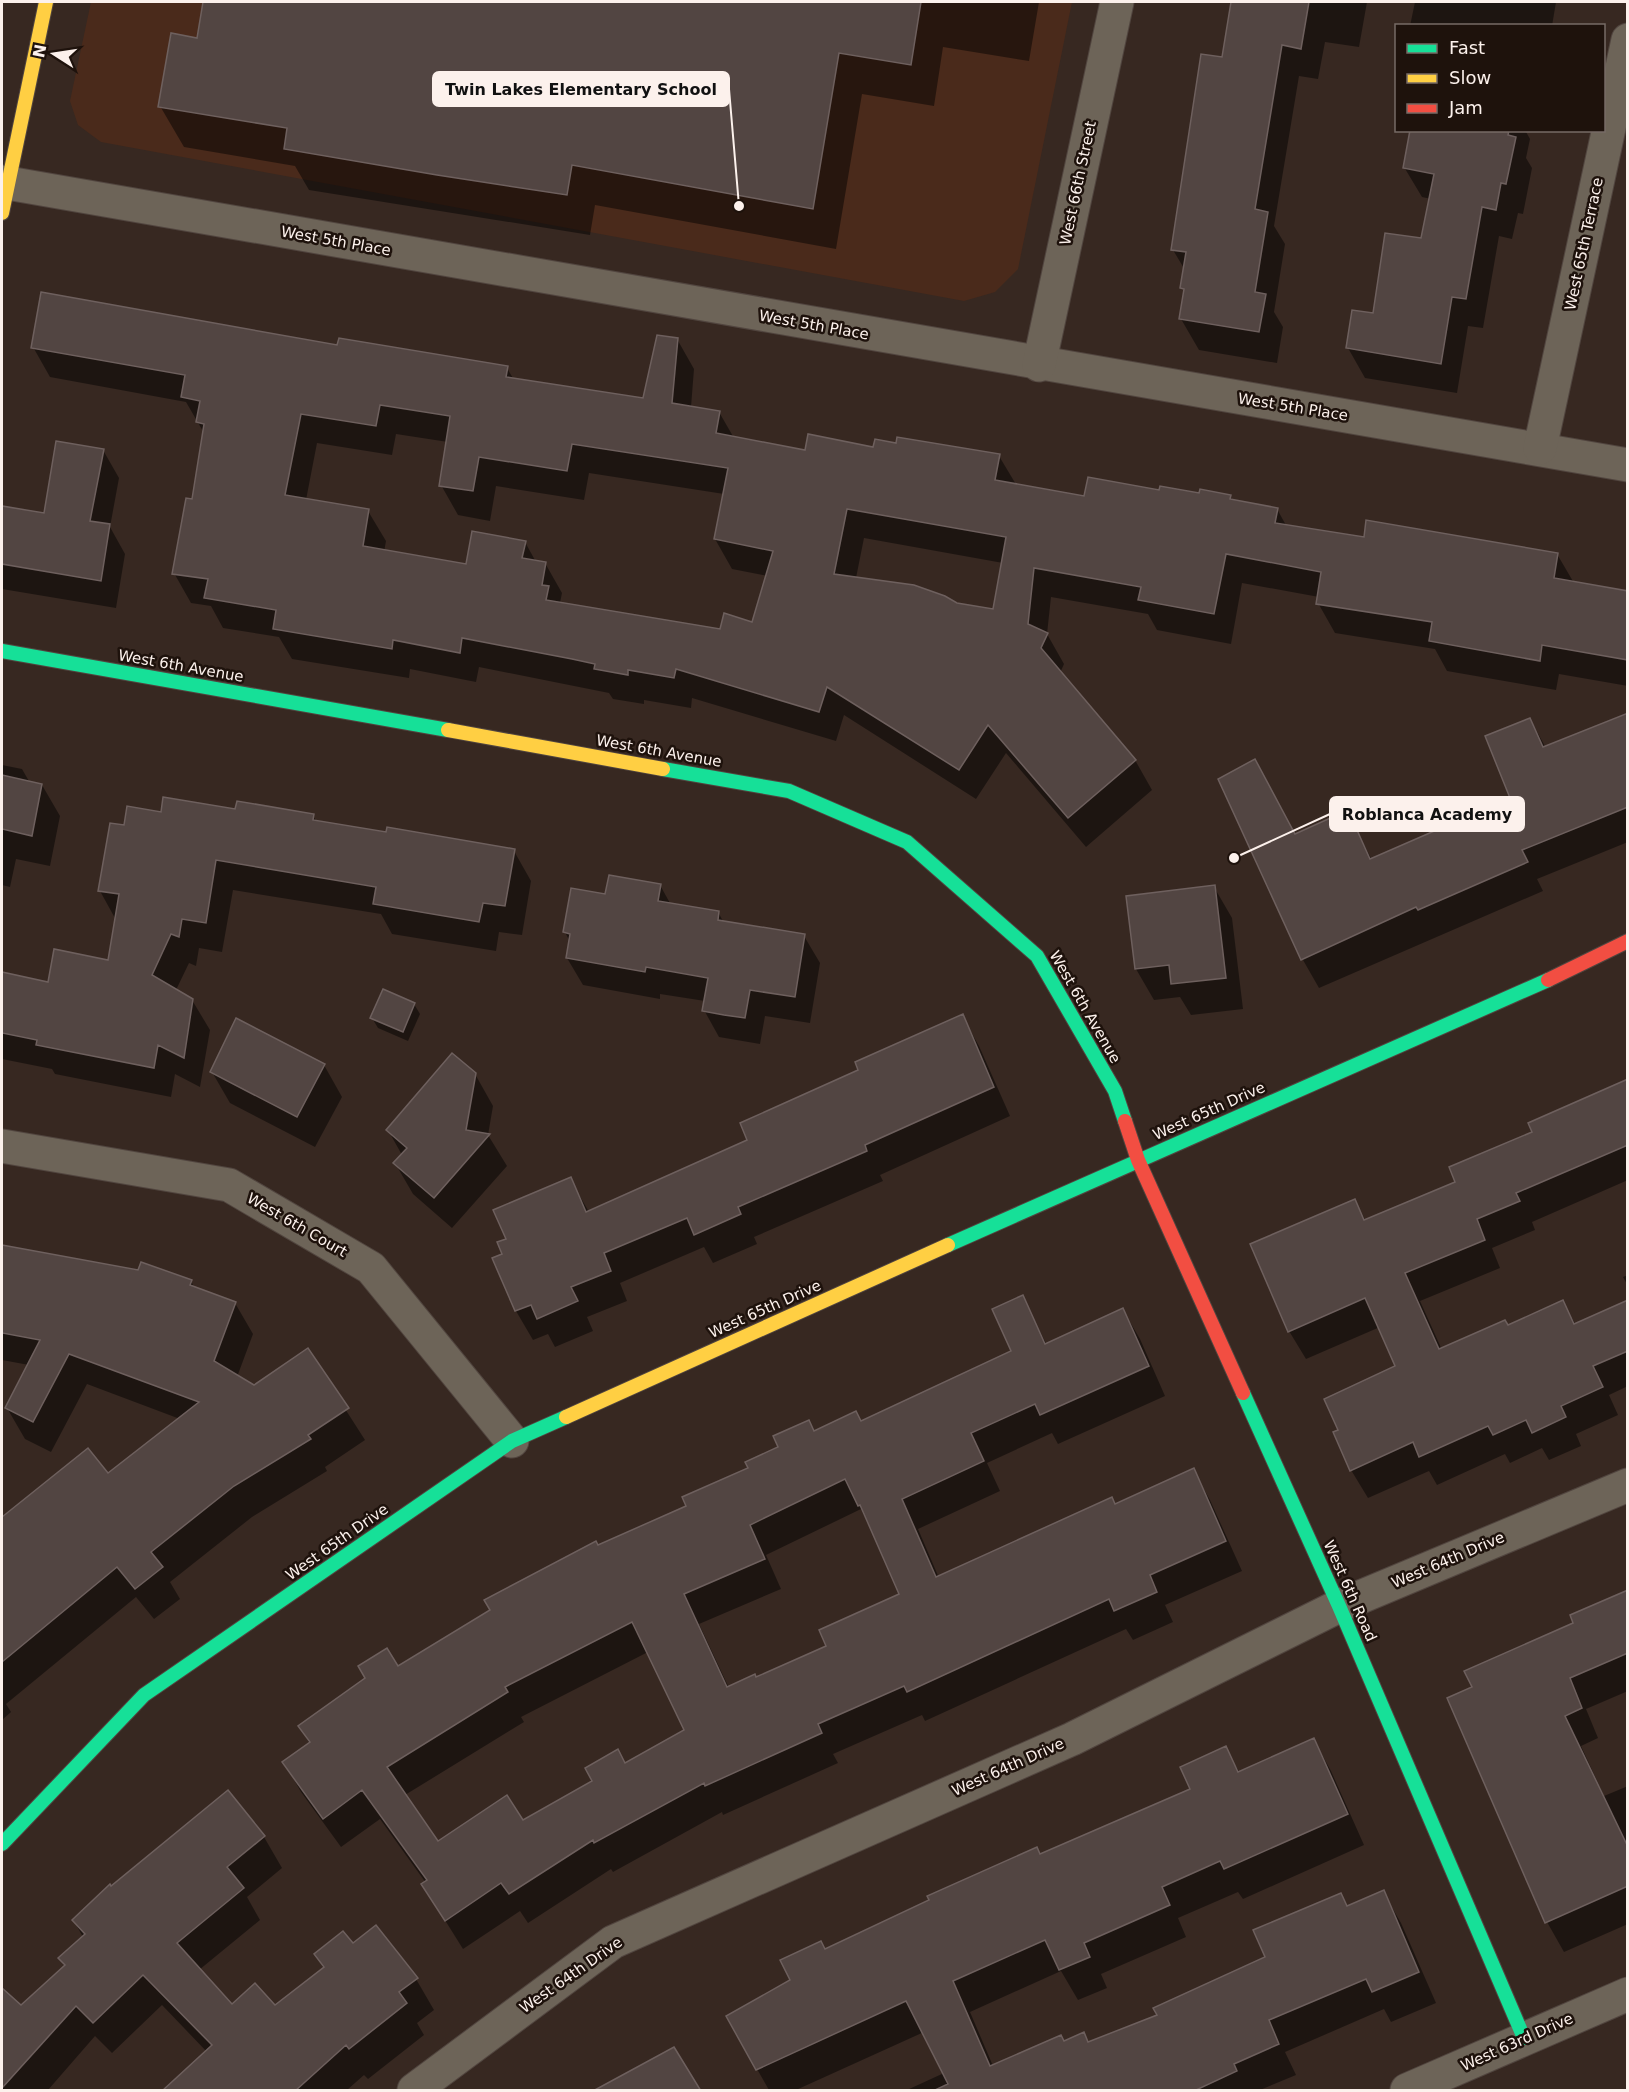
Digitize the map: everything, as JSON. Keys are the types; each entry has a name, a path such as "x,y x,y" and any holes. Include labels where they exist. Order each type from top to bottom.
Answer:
{"street":[{"path":"4,193 46,2"},
{"name":"West 66th Street","path":"1039,364 1117,2"},
{"name":"West 65th Terrace","path":"1539,448 1628,40"},
{"name":"West 5th Place","path":"4,193 1039,364 1628,465"},
{"name":"West 6th Avenue","path":"2,651 789,791 907,842 1037,956 1115,1091 1138,1160"},
{"name":"West 65th Drive","path":"2,1844 144,1695 512,1441 1138,1160 1574,969 1628,941"},
{"name":"West 6th Court","path":"2,1146 229,1185 371,1268 512,1441"},
{"name":"West 6th Road","path":"1138,1160 1340,1606 1524,2038"},
{"name":"West 64th Drive","path":"414,2091 613,1942 1072,1739 1340,1606 1628,1485"},
{"name":"West 63rd Drive","path":"1407,2091 1628,1994"}],"shaded area":[{"path":"91,2 1072,2 1018,269 995,292 964,301 101,142 78,125 70,101"}],"building":[{"path":"203,2 921,2 911,65 839,53 813,209 572,165 567,195 437,175 284,149 287,128 158,107 171,33 197,38"},
{"path":"1231,2 1309,2 1301,49 1282,45 1255,209 1268,212 1255,292 1266,294 1259,332 1179,319 1184,289 1180,288 1186,252 1171,250 1201,54 1222,57"},
{"path":"1410,132 1509,132 1508,135 1516,137 1506,184 1501,183 1496,210 1482,207 1466,299 1452,297 1441,364 1346,348 1352,310 1373,313 1385,233 1421,238 1434,174 1403,168"},
{"path":"41,292 337,345 339,338 508,366 506,377 643,398 657,335 678,338 672,403 720,411 716,433 805,450 808,434 873,447 875,439 896,443 897,437 1000,454 995,480 1084,496 1088,477 1159,490 1160,486 1199,493 1200,489 1231,495 1230,499 1278,508 1275,523 1364,537 1366,520 1558,553 1554,578 1628,591 1628,660 1542,645 1540,661 1429,641 1432,622 1316,604 1321,572 1226,554 1214,614 1138,600 1141,587 1034,568 1028,624 1048,633 1041,648 1136,760 1068,818 988,725 959,770 827,687 819,712 676,669 674,678 628,670 628,675 594,669 595,664 462,638 460,653 393,640 392,649 273,629 276,610 204,598 208,579 172,574 186,498 192,499 204,424 196,422 200,401 181,397 185,375 31,348","holes":["380,405 450,416 439,486 473,491 479,457 567,471 572,444 728,468 714,539 773,551 752,622 724,613 720,629 546,600 549,586 542,585 546,562 522,558 526,541 472,531 466,564 363,546 369,509 285,495 301,414 376,426","847,509 1006,537 993,609 957,603 945,596 914,585 834,574"]},
{"path":"56,441 104,449 90,521 110,524 101,581 2,564 2,506 44,513"},
{"path":"1628,713 1628,807 1522,850 1528,862 1418,910 1416,907 1301,960 1218,779 1255,759 1295,834 1348,810 1370,859 1510,798 1485,736 1530,718 1543,747"},
{"path":"2,775 42,784 32,836 2,829"},
{"path":"163,797 235,809 237,801 314,814 313,820 386,832 387,827 515,849 505,906 483,903 479,922 373,904 376,887 216,860 206,923 182,919 179,937 171,934 152,975 193,999 184,1058 158,1045 154,1068 36,1045 37,1040 2,1033 2,972 48,982 54,949 108,960 119,894 98,891 110,823 124,825 127,806 161,812"},
{"path":"609,875 661,884 658,901 719,911 718,920 805,934 795,997 750,990 745,1018 724,1015 702,1011 708,978 646,967 645,972 566,958 570,934 563,932 571,888 605,894"},
{"path":"1215,885 1226,978 1171,984 1169,965 1135,969 1126,896"},
{"path":"383,989 415,1003 403,1032 370,1018"},
{"path":"963,1014 994,1087 865,1145 867,1151 738,1207 741,1214 694,1235 687,1218 604,1253 611,1271 571,1287 578,1301 537,1319 531,1305 515,1311 492,1258 502,1254 497,1242 506,1239 493,1210 571,1177 586,1212 747,1140 740,1123 858,1070 855,1062"},
{"path":"236,1018 325,1064 297,1117 210,1072"},
{"path":"452,1053 476,1073 466,1130 490,1134 434,1198 393,1163 407,1148 386,1130"},
{"path":"1628,1079 1628,1145 1516,1193 1520,1201 1477,1219 1485,1240 1405,1273 1439,1349 1505,1320 1508,1325 1563,1300 1574,1324 1628,1300 1628,1351 1593,1366 1603,1387 1561,1406 1566,1417 1532,1433 1526,1420 1493,1435 1488,1426 1419,1457 1413,1442 1350,1471 1333,1432 1338,1430 1324,1399 1395,1366 1365,1298 1288,1332 1250,1244 1355,1199 1364,1220 1455,1182 1449,1167 1532,1132 1528,1123"},
{"path":"2,1245 138,1270 141,1262 192,1280 190,1285 236,1302 214,1361 254,1385 308,1348 349,1408 308,1435 311,1439 234,1486 151,1552 163,1567 135,1589 117,1567 2,1662 2,1517 88,1448 108,1473 199,1402 69,1354 33,1422 5,1408 40,1340 2,1333"},
{"path":"1023,1295 1045,1344 1123,1308 1149,1366 1040,1415 1035,1404 971,1433 984,1461 902,1499 936,1577 1112,1497 1115,1504 1194,1468 1226,1541 1150,1575 1157,1592 1114,1611 1109,1599 907,1692 904,1686 818,1724 822,1733 705,1786 704,1783 594,1843 593,1840 509,1894 501,1883 445,1921 421,1884 427,1880 362,1790 323,1819 282,1762 310,1742 298,1726 365,1678 358,1666 387,1648 398,1666 490,1610 484,1600 596,1541 598,1545 686,1506 682,1497 748,1468 745,1462 778,1447 773,1436 809,1420 814,1431 856,1411 861,1421 1011,1351 992,1309","holes":["845,1479 858,1506 860,1505 899,1594 819,1630 826,1646 756,1677 755,1674 727,1687 684,1594 765,1559 750,1525","632,1622 684,1730 625,1763 618,1749 585,1768 592,1781 523,1820 507,1795 438,1841 387,1767 508,1692 505,1687"]},
{"path":"1628,1590 1628,1653 1570,1678 1582,1708 1565,1716 1628,1847 1628,1886 1545,1923 1447,1698 1472,1687 1464,1671 1573,1623 1570,1615"},
{"path":"1314,1738 1348,1814 1224,1869 1220,1861 1162,1887 1170,1905 1084,1943 1090,1957 1059,1970 1045,1940 953,1981 990,2066 1061,2035 1064,2041 1084,2032 1088,2042 1157,2015 1153,2008 1265,1957 1253,1930 1341,1893 1347,1906 1384,1890 1419,1972 1372,1992 1366,1979 1269,2020 1279,2044 1234,2064 1237,2071 1194,2091 933,2091 948,2084 906,2001 756,2070 726,2016 790,1980 780,1960 821,1941 825,1949 929,1900 927,1896 1037,1847 1040,1854 1190,1789 1180,1767 1226,1746 1238,1772"},
{"path":"228,1790 265,1836 227,1867 244,1888 177,1943 232,2004 255,1983 275,2005 324,1967 314,1954 343,1931 353,1943 376,1925 418,1978 399,1992 407,2003 349,2049 346,2045 295,2091 162,2091 212,2045 143,1975 93,2023 76,2006 2,2088 2,1988 21,2005 65,1965 58,1958 85,1934 72,1920 110,1884 111,1886"},
{"path":"674,2047 701,2091 593,2091"}],"traffic: fast":[{"path":"2,651 448,730"},
{"path":"663,769 789,791 907,842 1037,956 1115,1091 1125,1121"},
{"path":"948,1245 1548,980"},
{"path":"1243,1393 1339,1606 1524,2038"},
{"path":"2,1844 144,1695 512,1441 566,1417"}],"traffic: slow":[{"path":"2,213 46,2"},
{"path":"448,730 663,769"},
{"path":"566,1417 948,1245"}],"traffic: jam":[{"path":"1548,980 1628,941"},
{"path":"1125,1121 1138,1160 1243,1393"}],"place":[{"name":"Twin Lakes Elementary School","path":"739,206"},
{"name":"Roblanca Academy","path":"1234,858"}]}
